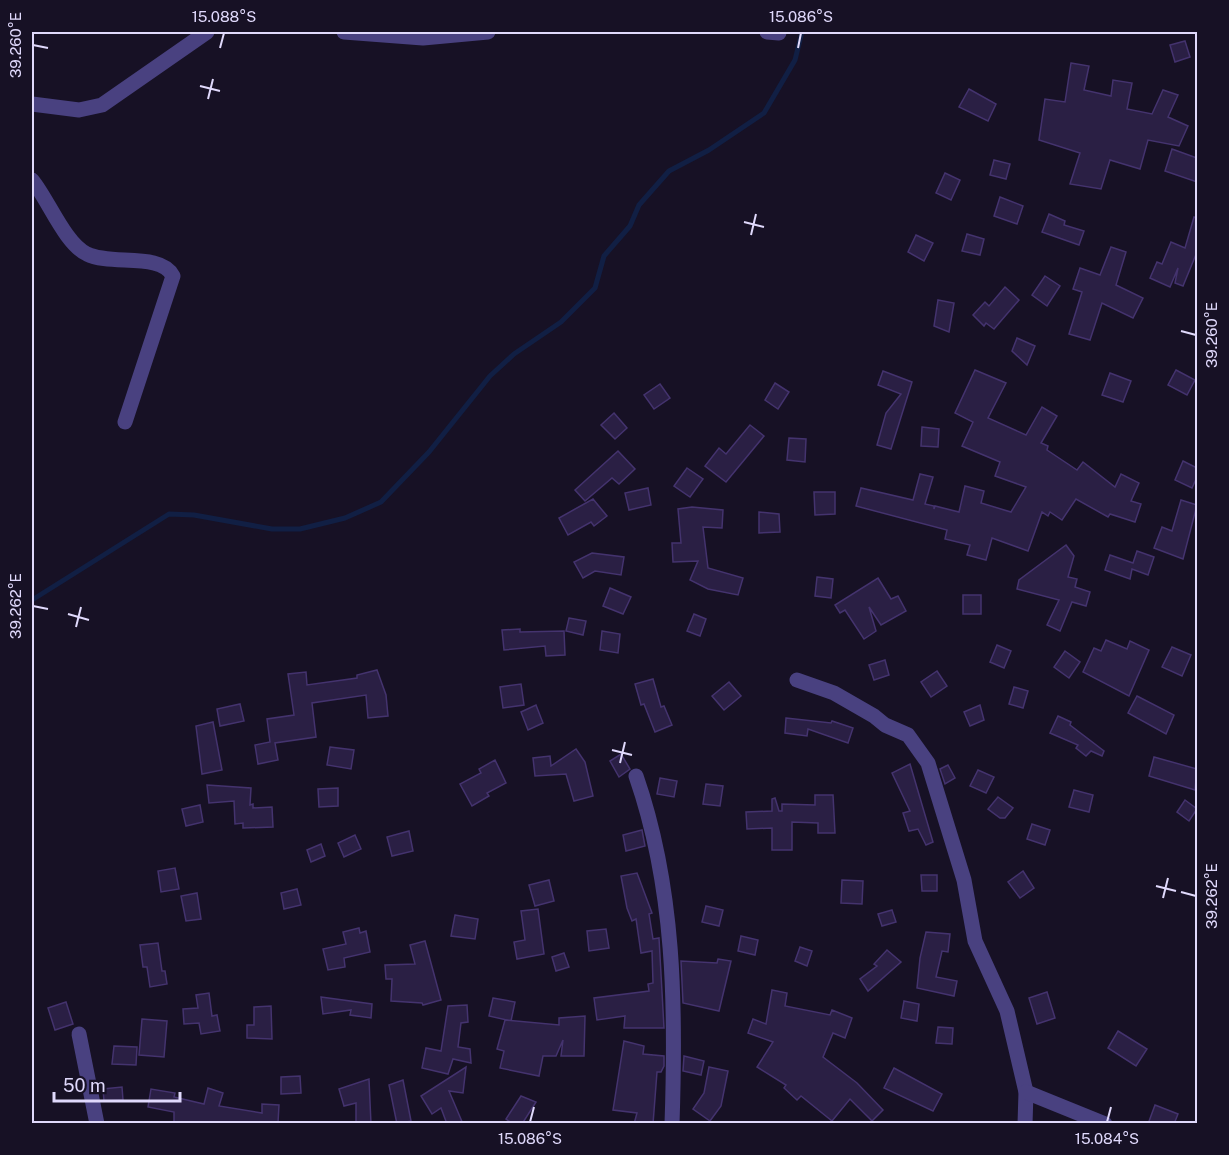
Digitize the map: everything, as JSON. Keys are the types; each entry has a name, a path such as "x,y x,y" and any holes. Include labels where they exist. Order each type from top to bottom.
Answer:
{"street":[{"path":"32,104 79,110 102,105 207,32"},
{"path":"344,32 423,38 488,32"},
{"path":"32,180 71,239 86,254 107,259 161,264 169,268 173,276 125,422"},
{"path":"797,680 834,693 885,725 908,735 928,763 964,880 975,941 1008,1011 1026,1092 1025,1124"},
{"path":"636,776 649,812 661,866 668,928 673,1002 672,1124"},
{"path":"79,1034 97,1124"},
{"path":"1026,1092 1105,1124"}],"building":[{"path":"1185,41 1190,57 1175,62 1170,45"},
{"path":"1071,63 1089,66 1084,90 1111,96 1113,80 1132,83 1127,109 1152,114 1163,90 1178,95 1168,117 1188,126 1179,146 1148,140 1140,169 1110,160 1101,189 1070,184 1080,153 1039,140 1045,99 1065,102"},
{"path":"969,89 996,104 988,121 959,107"},
{"path":"1172,149 1197,158 1197,182 1165,171"},
{"path":"994,160 1010,164 1006,179 990,175"},
{"path":"945,173 960,180 951,200 936,193"},
{"path":"1000,197 1023,206 1017,224 994,216"},
{"path":"1049,214 1065,221 1064,225 1084,231 1079,245 1042,232"},
{"path":"1194,217 1197,218 1197,252 1183,286 1175,283 1178,268 1170,287 1150,278 1157,262 1162,264 1171,242 1185,248"},
{"path":"967,234 984,239 980,255 962,251"},
{"path":"916,235 933,243 924,261 908,252"},
{"path":"1111,247 1126,252 1116,285 1143,298 1133,318 1102,303 1090,340 1069,334 1082,292 1073,289 1080,268 1100,275"},
{"path":"1045,276 1060,286 1047,306 1032,295"},
{"path":"1005,287 1019,300 994,329 986,323 984,326 973,315 985,302 989,306"},
{"path":"938,300 954,303 949,332 934,326"},
{"path":"1017,338 1035,346 1027,365 1012,351"},
{"path":"975,370 1006,383 988,418 1026,435 1042,407 1057,416 1041,443 1048,446 1047,450 1077,470 1083,462 1115,487 1121,474 1139,483 1131,501 1141,504 1135,522 1110,514 1108,517 1076,499 1062,520 1050,512 1048,516 1042,512 1028,551 992,538 986,560 967,555 970,545 945,539 947,530 856,506 861,488 913,500 920,474 933,477 925,504 934,506 934,509 935,506 959,512 965,486 984,491 981,503 1011,512 1026,487 995,476 1000,462 962,446 973,422 955,413"},
{"path":"1176,370 1195,380 1187,395 1168,385"},
{"path":"883,371 912,382 891,449 877,445 886,413 901,394 878,385"},
{"path":"1110,373 1131,381 1123,402 1102,395"},
{"path":"775,383 789,392 778,409 765,400"},
{"path":"660,384 670,398 654,409 644,395"},
{"path":"614,413 627,428 615,439 601,425"},
{"path":"750,425 764,436 726,482 705,466 719,448 726,454"},
{"path":"922,427 939,429 938,447 921,446"},
{"path":"789,438 806,439 805,462 787,460"},
{"path":"618,451 635,469 619,484 612,478 585,501 575,490"},
{"path":"1183,461 1197,468 1197,477 1192,488 1175,480"},
{"path":"687,468 703,479 690,497 674,486"},
{"path":"648,488 651,505 629,510 625,493"},
{"path":"814,492 835,492 835,514 815,515"},
{"path":"593,499 607,516 594,526 591,522 568,535 559,518"},
{"path":"1181,500 1197,505 1183,559 1154,548 1162,527 1172,531"},
{"path":"692,507 723,510 722,528 703,527 708,568 743,578 738,595 708,589 690,580 698,561 673,562 672,543 681,543 678,509"},
{"path":"759,512 779,514 780,532 759,533"},
{"path":"1066,545 1074,556 1068,577 1077,579 1075,587 1090,592 1086,606 1072,602 1060,631 1047,625 1059,600 1017,589 1019,580"},
{"path":"1137,551 1154,557 1148,575 1132,569 1130,579 1105,570 1110,555 1133,563"},
{"path":"592,553 624,557 621,575 595,571 583,578 574,562"},
{"path":"817,577 833,579 831,598 815,596"},
{"path":"878,578 891,599 898,596 906,611 881,625 869,607 876,631 864,639 845,610 840,613 835,605"},
{"path":"610,588 631,597 623,614 603,606"},
{"path":"963,595 981,595 981,614 963,614"},
{"path":"694,614 706,619 700,636 687,631"},
{"path":"569,618 586,621 583,635 566,631"},
{"path":"520,629 520,632 564,631 565,655 546,656 545,646 504,650 502,630"},
{"path":"602,631 620,634 618,653 600,650"},
{"path":"1106,640 1127,649 1130,641 1149,650 1129,696 1083,672 1094,648 1101,651"},
{"path":"997,645 1011,651 1004,668 990,662"},
{"path":"1172,647 1191,655 1182,676 1162,667"},
{"path":"1065,651 1080,662 1069,678 1054,667"},
{"path":"885,660 889,675 874,680 869,665"},
{"path":"377,670 386,695 388,716 368,718 366,695 312,703 316,737 275,743 278,760 258,764 255,745 270,742 267,719 294,715 288,674 306,672 307,685 357,678 357,675"},
{"path":"937,671 947,686 931,697 921,682"},
{"path":"653,679 661,707 664,706 672,725 655,732 644,704 641,705 635,684"},
{"path":"729,682 741,696 724,710 712,696"},
{"path":"521,684 524,705 503,708 500,687"},
{"path":"1014,687 1028,691 1023,708 1009,704"},
{"path":"1137,696 1174,715 1166,734 1128,713"},
{"path":"240,704 244,721 220,726 217,709"},
{"path":"536,705 543,723 528,730 521,712"},
{"path":"980,705 984,720 970,726 964,712"},
{"path":"1058,716 1071,722 1070,725 1104,751 1102,756 1091,751 1086,756 1076,748 1078,745 1050,733"},
{"path":"786,718 831,723 832,721 853,728 848,743 808,729 807,736 785,733"},
{"path":"213,722 222,770 202,774 196,726"},
{"path":"330,747 354,750 351,769 327,765"},
{"path":"576,749 585,762 593,796 574,801 566,774 535,776 533,758 550,756 551,766"},
{"path":"621,754 630,769 619,777 610,761"},
{"path":"1154,757 1197,769 1195,790 1149,776"},
{"path":"495,760 506,783 487,793 489,796 472,806 460,784 481,773 479,769"},
{"path":"910,764 933,842 926,845 918,829 909,831 903,813 910,811 892,773"},
{"path":"948,765 955,778 945,784 940,769"},
{"path":"978,770 994,777 986,793 970,786"},
{"path":"660,778 677,781 674,797 657,794"},
{"path":"706,784 723,786 720,806 703,804"},
{"path":"207,785 251,788 250,805 253,804 253,808 272,807 273,827 243,828 243,823 235,824 234,801 209,803"},
{"path":"338,788 338,806 319,807 318,789"},
{"path":"1074,790 1093,795 1089,812 1069,807"},
{"path":"815,795 833,795 835,833 818,833 818,823 792,822 792,850 772,850 772,828 747,829 746,812 772,811 772,799 775,798 779,811 782,811 782,804 815,805"},
{"path":"998,797 1013,808 1005,818 1000,818 988,809"},
{"path":"1185,800 1197,809 1189,821 1177,812"},
{"path":"200,805 203,822 186,826 182,809"},
{"path":"1032,824 1050,830 1045,845 1027,839"},
{"path":"642,830 645,846 626,851 623,835"},
{"path":"409,831 413,851 392,856 387,837"},
{"path":"355,835 361,849 344,857 338,843"},
{"path":"321,844 325,856 311,862 307,850"},
{"path":"175,868 179,889 161,892 158,871"},
{"path":"1023,871 1034,888 1020,898 1008,882"},
{"path":"637,873 652,913 649,914 653,939 659,938 664,1028 624,1028 625,1016 597,1020 594,998 649,991 648,984 653,983 652,951 641,953 636,919 632,921 627,908 621,876"},
{"path":"921,875 937,875 937,891 922,891"},
{"path":"549,880 554,901 535,906 529,885"},
{"path":"842,880 863,881 862,904 841,903"},
{"path":"297,889 301,905 284,909 281,893"},
{"path":"197,893 201,919 186,921 181,896"},
{"path":"706,906 723,910 719,926 702,922"},
{"path":"538,909 544,954 517,959 514,942 525,940 521,911"},
{"path":"892,910 896,922 882,926 878,914"},
{"path":"455,915 478,919 475,939 451,936"},
{"path":"359,928 360,933 366,931 370,952 344,958 345,967 328,970 323,949 346,944 343,932"},
{"path":"606,929 609,948 589,951 587,931"},
{"path":"926,932 950,934 948,952 942,951 936,977 957,981 954,996 917,988"},
{"path":"741,936 758,940 755,955 738,951"},
{"path":"425,941 441,1000 423,1005 422,1003 391,1001 392,979 386,979 385,965 415,964 410,945"},
{"path":"158,943 162,971 165,971 167,984 150,987 147,967 143,967 140,945"},
{"path":"800,947 812,951 807,966 795,961"},
{"path":"887,950 901,962 868,991 860,979 877,966 874,964"},
{"path":"564,953 569,967 556,971 552,957"},
{"path":"718,959 731,961 719,1011 683,1003 681,961 717,963"},
{"path":"772,990 787,993 785,1006 830,1015 832,1010 852,1018 845,1038 833,1033 823,1057 857,1083 883,1110 872,1121 850,1099 832,1121 801,1096 797,1100 784,1088 786,1085 757,1067 773,1042 748,1033 753,1019 766,1024"},
{"path":"1047,992 1055,1018 1037,1024 1029,998"},
{"path":"209,993 212,1016 217,1015 220,1031 201,1034 199,1023 184,1024 183,1009 198,1008 196,995"},
{"path":"321,997 372,1004 371,1018 350,1015 351,1010 323,1014"},
{"path":"493,998 515,1002 511,1021 489,1016"},
{"path":"904,1001 919,1004 917,1021 901,1018"},
{"path":"66,1002 73,1024 55,1030 48,1008"},
{"path":"467,1005 468,1022 461,1023 458,1047 470,1049 471,1063 453,1059 448,1074 422,1068 426,1048 441,1051 448,1006"},
{"path":"271,1006 272,1039 247,1038 247,1025 254,1025 254,1007"},
{"path":"585,1016 584,1056 561,1056 563,1040 556,1056 543,1056 539,1076 500,1068 504,1051 497,1049 505,1020 559,1025 559,1018"},
{"path":"142,1019 167,1021 164,1057 139,1055"},
{"path":"938,1027 953,1028 952,1044 936,1043"},
{"path":"1118,1031 1147,1049 1136,1066 1108,1048"},
{"path":"624,1041 644,1046 643,1054 664,1056 664,1066 661,1072 657,1072 653,1124 634,1124 637,1113 613,1110"},
{"path":"114,1046 137,1047 136,1065 112,1064"},
{"path":"684,1056 704,1061 701,1075 683,1071"},
{"path":"466,1067 463,1093 449,1091 463,1124 447,1124 441,1108 432,1114 421,1096"},
{"path":"709,1067 728,1071 721,1106 710,1121 693,1109 704,1093"},
{"path":"894,1068 942,1094 933,1111 884,1088"},
{"path":"300,1076 301,1093 281,1094 281,1077"},
{"path":"369,1079 371,1124 356,1124 356,1103 344,1106 339,1089"},
{"path":"403,1080 411,1121 397,1124 389,1085"},
{"path":"122,1087 123,1100 104,1101 103,1089"},
{"path":"208,1088 223,1093 219,1106 262,1113 262,1104 279,1105 278,1123 174,1124 174,1112 148,1107 151,1089 175,1093 174,1097 204,1104"},
{"path":"521,1096 536,1102 522,1124 513,1124 506,1119"},
{"path":"1155,1105 1178,1114 1174,1124 1148,1124"}],"waterway":[{"path":"32,600 169,514 194,515 272,529 300,529 345,518 381,502 429,452 490,376 514,354 561,322 595,288 604,256 630,226 639,205 669,171 709,150 764,113 795,60 802,32"}]}
